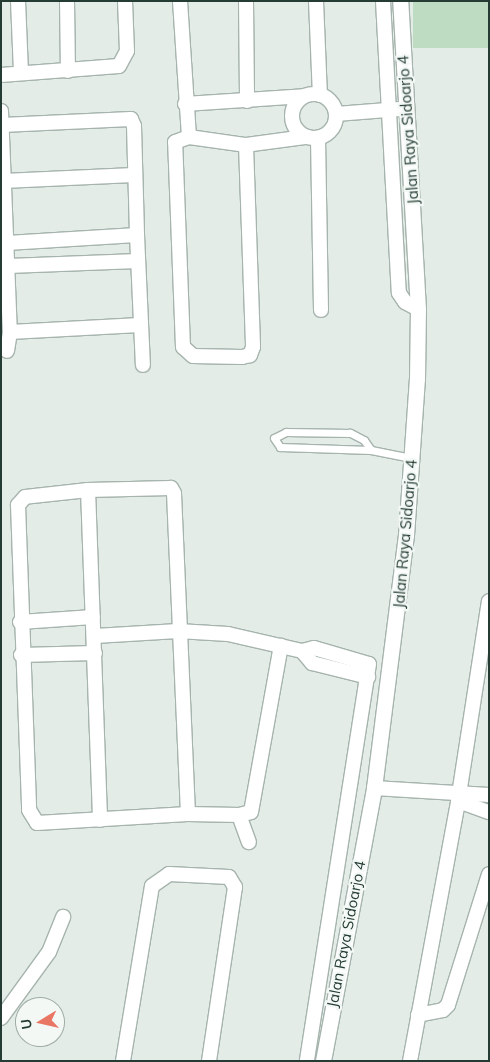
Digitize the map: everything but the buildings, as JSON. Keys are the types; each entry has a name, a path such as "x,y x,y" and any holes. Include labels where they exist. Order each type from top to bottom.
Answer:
{"street":[{"path":"18,1 21,73"},
{"path":"67,1 68,71"},
{"path":"1,75 111,69 124,62 128,42 126,1"},
{"path":"180,1 185,104 189,137"},
{"path":"246,1 247,102"},
{"path":"316,1 320,95"},
{"path":"336,114 398,110 383,1"},
{"name":"Jalan Raya Sidoarjo 4","path":"323,1061 374,788 401,594 411,458 418,309 398,110 400,1"},
{"path":"185,104 247,102 320,95 329,100 336,114 331,130 312,137 246,145 189,137 178,139 174,148 183,348 193,356 242,357 250,355 253,347 246,145"},
{"path":"304,96 295,104 292,116 296,129 312,137"},
{"path":"1,111 10,332 7,351"},
{"path":"2,124 131,119 134,126 134,175 143,365"},
{"path":"312,137 321,310"},
{"path":"3,180 134,175"},
{"path":"7,243 137,235"},
{"path":"6,262 138,261"},
{"path":"10,332 140,325"},
{"path":"188,814 178,631 174,493 171,488 88,490 24,497 18,506 21,655 29,810 33,820 44,824 188,814 239,816 251,812 254,807 281,646"},
{"path":"88,490 95,636 100,820"},
{"path":"410,1061 458,798 489,601"},
{"path":"20,622 93,617"},
{"path":"95,636 178,631 228,634 302,651 314,648 365,661 369,666 308,1061"},
{"path":"21,655 95,653"},
{"path":"362,720 382,725"},
{"path":"374,788 458,798 489,795"},
{"path":"458,798 489,812"},
{"path":"239,816 249,842"},
{"path":"123,1061 152,886 169,874 229,878 235,887 208,1061"},
{"path":"418,1015 443,1010 448,1005 489,874"},
{"path":"1,1018 49,952 63,917"}],"lane":[{"path":"371,450 364,440 350,434 286,432 274,438 280,447 371,450 411,458"}],"green space":[{"path":"413,1 489,1 489,48 413,48"}]}
